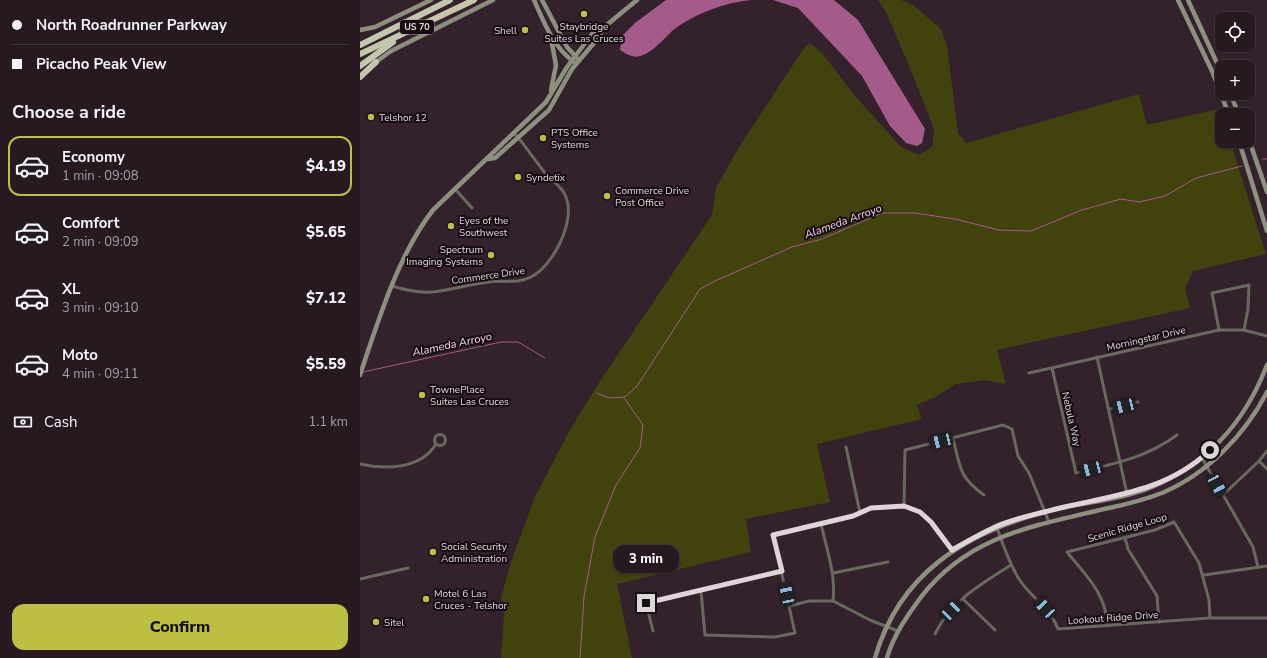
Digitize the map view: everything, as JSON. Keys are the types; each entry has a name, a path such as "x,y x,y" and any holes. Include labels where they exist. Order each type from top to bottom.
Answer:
{"highway":[{"name":"US 70","path":"360,45 450,0"},
{"name":"US 70","path":"360,54 474,0"},
{"path":"360,66 381,50 417,30 420,26"},
{"path":"360,42 369,41"},
{"path":"360,74 376,62"},
{"path":"360,77 376,62"}],"main road":[{"path":"360,30 375,27 431,0"},
{"path":"376,62 390,50 493,0"},
{"path":"534,0 546,26 560,48 578,62"},
{"path":"542,0 573,58"},
{"path":"360,375 392,286 410,244 420,226 433,210 546,102 573,58 592,34 604,28 637,0"},
{"path":"1178,0 1212,71 1226,108"},
{"path":"1188,0 1216,60"},
{"path":"546,26 554,23"},
{"path":"488,159 495,158 549,110 564,82 578,62 599,37 604,28"},
{"path":"546,102 553,87 556,65 555,53 550,33"},
{"path":"1241,148 1267,231"},
{"path":"1252,148 1267,192"},
{"path":"876,658 887,626 900,604 917,581 952,550 997,527 1046,512 1128,494 1151,487 1177,474 1202,458 1227,435 1242,416 1258,389 1267,365"},
{"path":"887,658 898,631 917,602 942,573 959,560 1000,537 1049,522 1131,503 1162,493 1181,484 1230,444 1245,427 1267,392"}],"street":[{"name":"Commerce Drive","path":"392,286 412,291 431,292 489,281 529,278 541,271 560,244 567,228 569,214 568,205 566,196 560,187 546,175 514,133"},
{"path":"455,189 472,208"},
{"path":"1219,330 1212,293 1249,284 1248,309 1244,330"},
{"name":"Morningstar Drive","path":"1029,373 1219,330 1244,330 1267,336"},
{"path":"1097,357 1110,409 1128,494"},
{"name":"Nebula Way","path":"1052,368 1076,473 1121,462"},
{"path":"1110,409 1138,402"},
{"path":"904,506 905,450 1003,425 1012,429 1018,456 1029,473 1049,522"},
{"path":"1121,462 1141,456 1161,447 1177,435"},
{"path":"953,438 964,478 970,485 984,495"},
{"path":"360,464 390,467 416,462 426,457 436,444"},
{"path":"846,447 860,513"},
{"path":"1223,495 1259,461 1267,451"},
{"path":"1202,458 1253,547 1258,567"},
{"path":"1259,461 1267,469"},
{"path":"701,592 705,635 776,637 795,633 773,535 853,516 871,508 904,506 920,512 931,522 952,550"},
{"name":"Scenic Ridge Loop","path":"1108,626 1106,609 1097,589 1067,552 1125,538 1174,522 1199,563 1204,575 1209,600 1210,618"},
{"path":"821,524 833,573 835,588 833,601"},
{"name":"Lookout Ridge Drive","path":"997,527 1011,565 1020,580 1054,617 1058,630 1210,618 1267,618"},
{"path":"1125,538 1128,549 1158,596 1159,622"},
{"path":"833,573 888,562"},
{"path":"935,634 942,620 962,599 1011,565"},
{"path":"1204,575 1267,566"},
{"path":"360,578 408,568"},
{"path":"653,631 646,603 701,592 782,571"},
{"path":"962,599 995,630"},
{"path":"790,606 809,601 833,601 898,631"}],"shaded area":[{"path":"666,0 752,0 721,6 690,19 672,31 654,48 640,56 632,56 620,50 622,36 635,23"},
{"path":"773,0 834,0 858,20 925,129 922,143 917,146 906,143 890,126 862,76 798,8"},
{"path":"878,0 901,0 913,5 941,29 947,46 958,133 966,143 1139,94 1147,125 1215,110 1215,148 1232,148 1266,254 1193,271 1185,288 1190,308 997,350 1006,384 984,380 956,384 937,396 917,405 922,419 817,444 830,502 746,519 751,552 617,584 632,658 501,658 504,614 501,598 511,562 534,499 568,433 600,381 712,215 716,188 739,147 804,48 810,43 822,53 856,97 901,147 919,155 932,147 934,129 887,14"}],"waterway":[{"name":"Alameda Arroyo","path":"597,393 609,398 625,397 637,386 700,289 792,247 822,239 882,213 915,213 955,219 999,230 1031,231 1082,210 1121,199 1139,202 1165,196 1196,178 1242,166"},
{"name":"Alameda Arroyo","path":"363,372 501,342 518,342 545,358"},
{"path":"580,658 584,596 595,537 616,485 640,448 643,425 625,399"}],"place":[{"name":"Staybridge Suites Las Cruces","path":"584,14"},
{"name":"Shell","path":"525,30"},
{"name":"Telshor 12","path":"371,117"},
{"name":"PTS Office Systems","path":"543,138"},
{"name":"Syndetix","path":"518,177"},
{"name":"Commerce Drive Post Office","path":"607,196"},
{"name":"Eyes of the Southwest","path":"451,226"},
{"name":"Spectrum Imaging Systems","path":"491,255"},
{"name":"TownePlace Suites Las Cruces","path":"422,395"},
{"name":"Social Security Administration","path":"433,552"},
{"name":"Motel 6 Las Cruces - Telshor","path":"426,599"},
{"name":"Sitel","path":"376,622"}],"route":[{"path":"646,603 701,592 782,571 773,535 853,516 871,508 904,506 920,512 931,522 952,550 997,527 1046,512 1128,494 1151,487 1177,474 1202,458 1210,450"}]}
